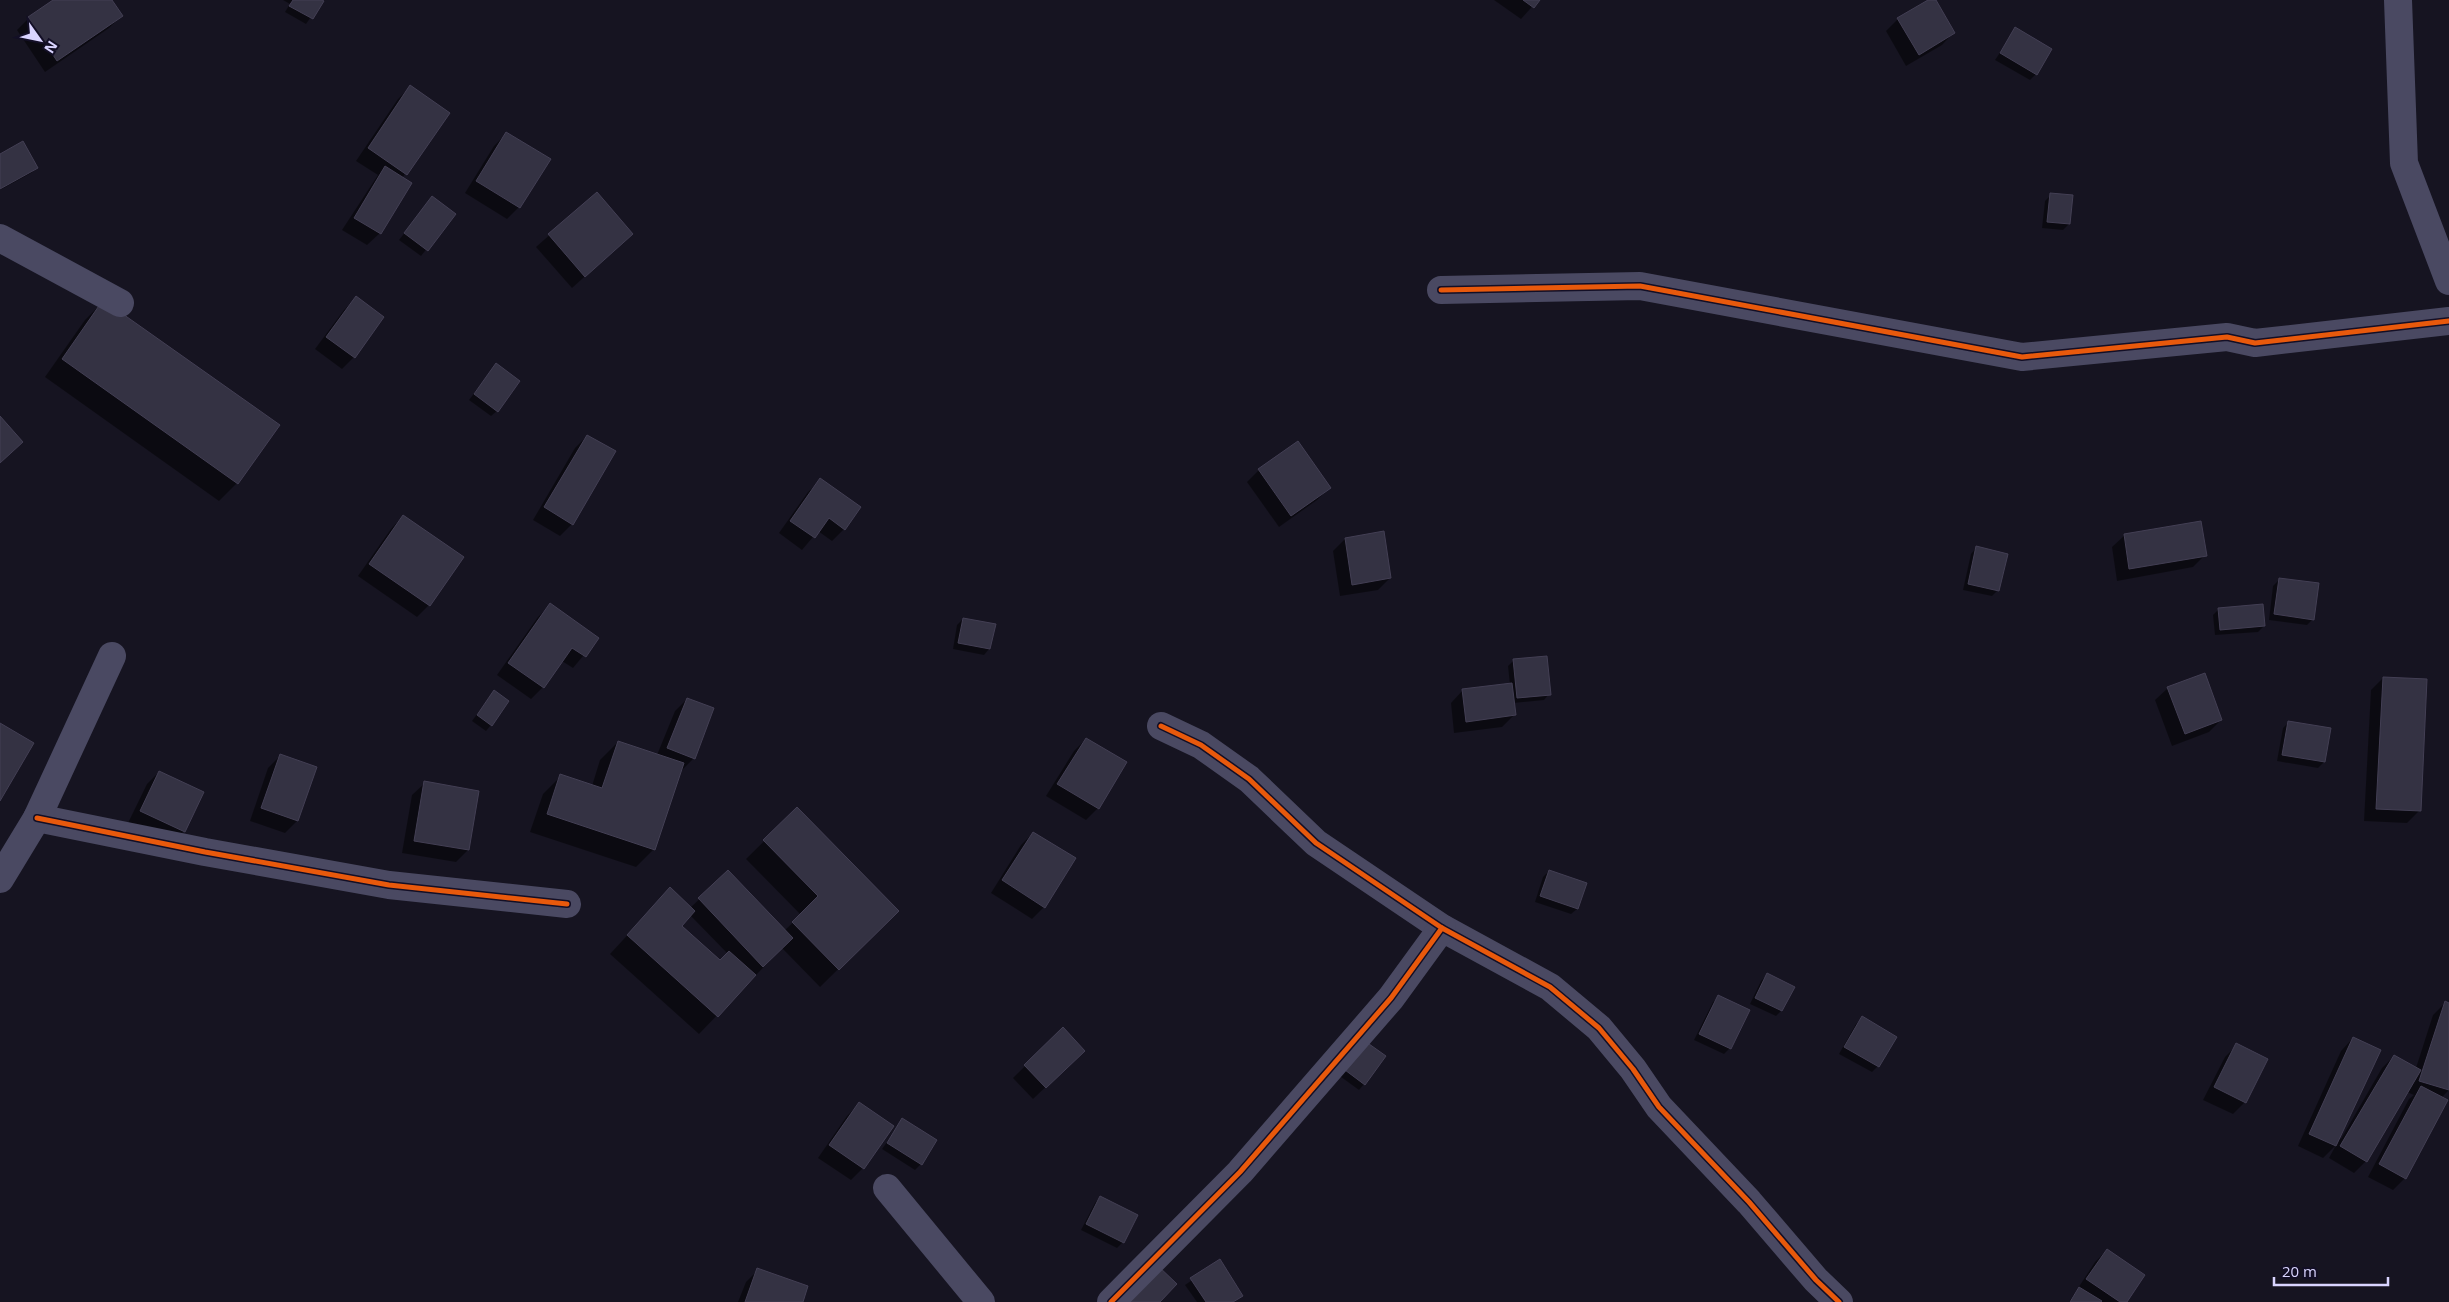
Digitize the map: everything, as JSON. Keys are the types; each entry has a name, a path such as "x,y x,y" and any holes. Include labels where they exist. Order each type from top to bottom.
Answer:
{"street":[{"path":"2398,0 2404,163 2449,281"},
{"path":"0,238 120,303"},
{"path":"1441,290 1640,286 2022,357 2227,337 2255,343 2449,321"},
{"path":"0,879 37,818 112,656"},
{"path":"1161,726 1202,745 1249,779 1316,843 1442,928 1550,987 1599,1028 1633,1069 1659,1107 1749,1202 1816,1280 1839,1302"},
{"path":"37,818 205,852 389,885 567,904"},
{"path":"1111,1302 1240,1172 1391,998 1442,928"},
{"path":"887,1188 981,1302"}],"building":[{"path":"53,0 112,0 123,16 57,61 28,17"},
{"path":"293,0 324,1 313,19 289,6"},
{"path":"1523,0 1540,0 1534,8"},
{"path":"1928,0 1936,0 1955,33 1919,55 1897,18"},
{"path":"2015,27 2052,49 2037,75 2000,53"},
{"path":"410,85 450,113 407,175 368,148"},
{"path":"506,132 551,159 520,208 476,181"},
{"path":"23,141 38,168 0,189 0,154"},
{"path":"385,166 412,183 381,234 354,218"},
{"path":"597,192 633,234 585,277 548,234"},
{"path":"2050,193 2073,195 2070,224 2047,222"},
{"path":"432,196 456,214 428,251 404,233"},
{"path":"356,296 384,317 355,358 326,337"},
{"path":"103,300 280,425 238,484 62,359"},
{"path":"496,363 520,381 498,412 474,394"},
{"path":"0,416 23,442 0,463"},
{"path":"587,435 616,451 573,525 544,507"},
{"path":"1298,441 1331,488 1291,516 1258,469"},
{"path":"820,478 861,507 845,530 829,518 815,538 790,521"},
{"path":"403,515 464,557 430,606 369,564"},
{"path":"2201,521 2207,556 2129,569 2124,534"},
{"path":"1384,531 1391,578 1352,585 1345,538"},
{"path":"1976,546 2008,554 1999,591 1968,584"},
{"path":"2279,578 2319,583 2314,620 2274,614"},
{"path":"550,603 599,638 586,657 572,648 544,688 508,663"},
{"path":"2263,604 2265,626 2220,630 2218,608"},
{"path":"963,618 996,624 990,649 958,643"},
{"path":"1547,656 1551,695 1517,698 1513,659"},
{"path":"2205,673 2222,720 2185,734 2167,687"},
{"path":"2383,677 2427,679 2421,811 2376,809"},
{"path":"1512,683 1516,715 1466,722 1462,689"},
{"path":"494,690 509,701 492,726 477,715"},
{"path":"687,698 714,708 695,759 667,748"},
{"path":"2288,721 2331,728 2325,762 2282,755"},
{"path":"0,723 34,743 0,801"},
{"path":"1086,738 1127,762 1099,809 1057,784"},
{"path":"618,741 684,763 655,850 547,814 560,774 602,788"},
{"path":"280,754 317,767 298,821 261,808"},
{"path":"159,771 204,792 185,832 140,811"},
{"path":"424,781 479,791 469,850 414,841"},
{"path":"797,807 899,911 839,970 792,922 818,896 763,840"},
{"path":"1033,832 1076,858 1045,908 1002,880"},
{"path":"728,870 793,938 763,967 698,898"},
{"path":"1549,870 1587,883 1578,909 1540,896"},
{"path":"670,887 695,911 682,926 720,960 729,951 756,975 718,1017 627,935"},
{"path":"1767,973 1795,987 1782,1011 1755,998"},
{"path":"1718,995 1750,1010 1731,1049 1699,1034"},
{"path":"2445,1001 2449,1003 2449,1090 2419,1081"},
{"path":"1862,1016 1897,1037 1879,1067 1844,1047"},
{"path":"1063,1027 1085,1051 1046,1088 1024,1065"},
{"path":"2353,1037 2381,1050 2336,1146 2309,1134"},
{"path":"1362,1039 1386,1056 1365,1085 1341,1067"},
{"path":"2236,1043 2268,1059 2246,1103 2214,1087"},
{"path":"2394,1055 2421,1070 2367,1162 2340,1146"},
{"path":"2421,1086 2448,1100 2406,1179 2379,1164"},
{"path":"859,1102 894,1126 864,1169 829,1145"},
{"path":"902,1118 937,1140 922,1165 887,1143"},
{"path":"1100,1196 1138,1215 1124,1243 1086,1224"},
{"path":"2107,1249 2145,1275 2127,1302 2120,1302 2086,1279"},
{"path":"1220,1259 1243,1296 1233,1302 1206,1302 1190,1278"},
{"path":"1156,1264 1177,1284 1160,1302 1120,1302"},
{"path":"757,1268 808,1286 803,1302 745,1302"},
{"path":"2079,1287 2102,1301 2070,1302"}],"cycle path":[{"path":"1441,290 1640,286 2022,357 2227,337 2255,343 2449,321"},
{"path":"1161,726 1201,745 1249,779 1316,843 1442,928 1550,987 1599,1028 1633,1069 1659,1107 1749,1202 1816,1280 1839,1302"},
{"path":"37,818 205,852 389,885 567,904"},
{"path":"1111,1302 1240,1172 1391,998 1442,928"}]}
